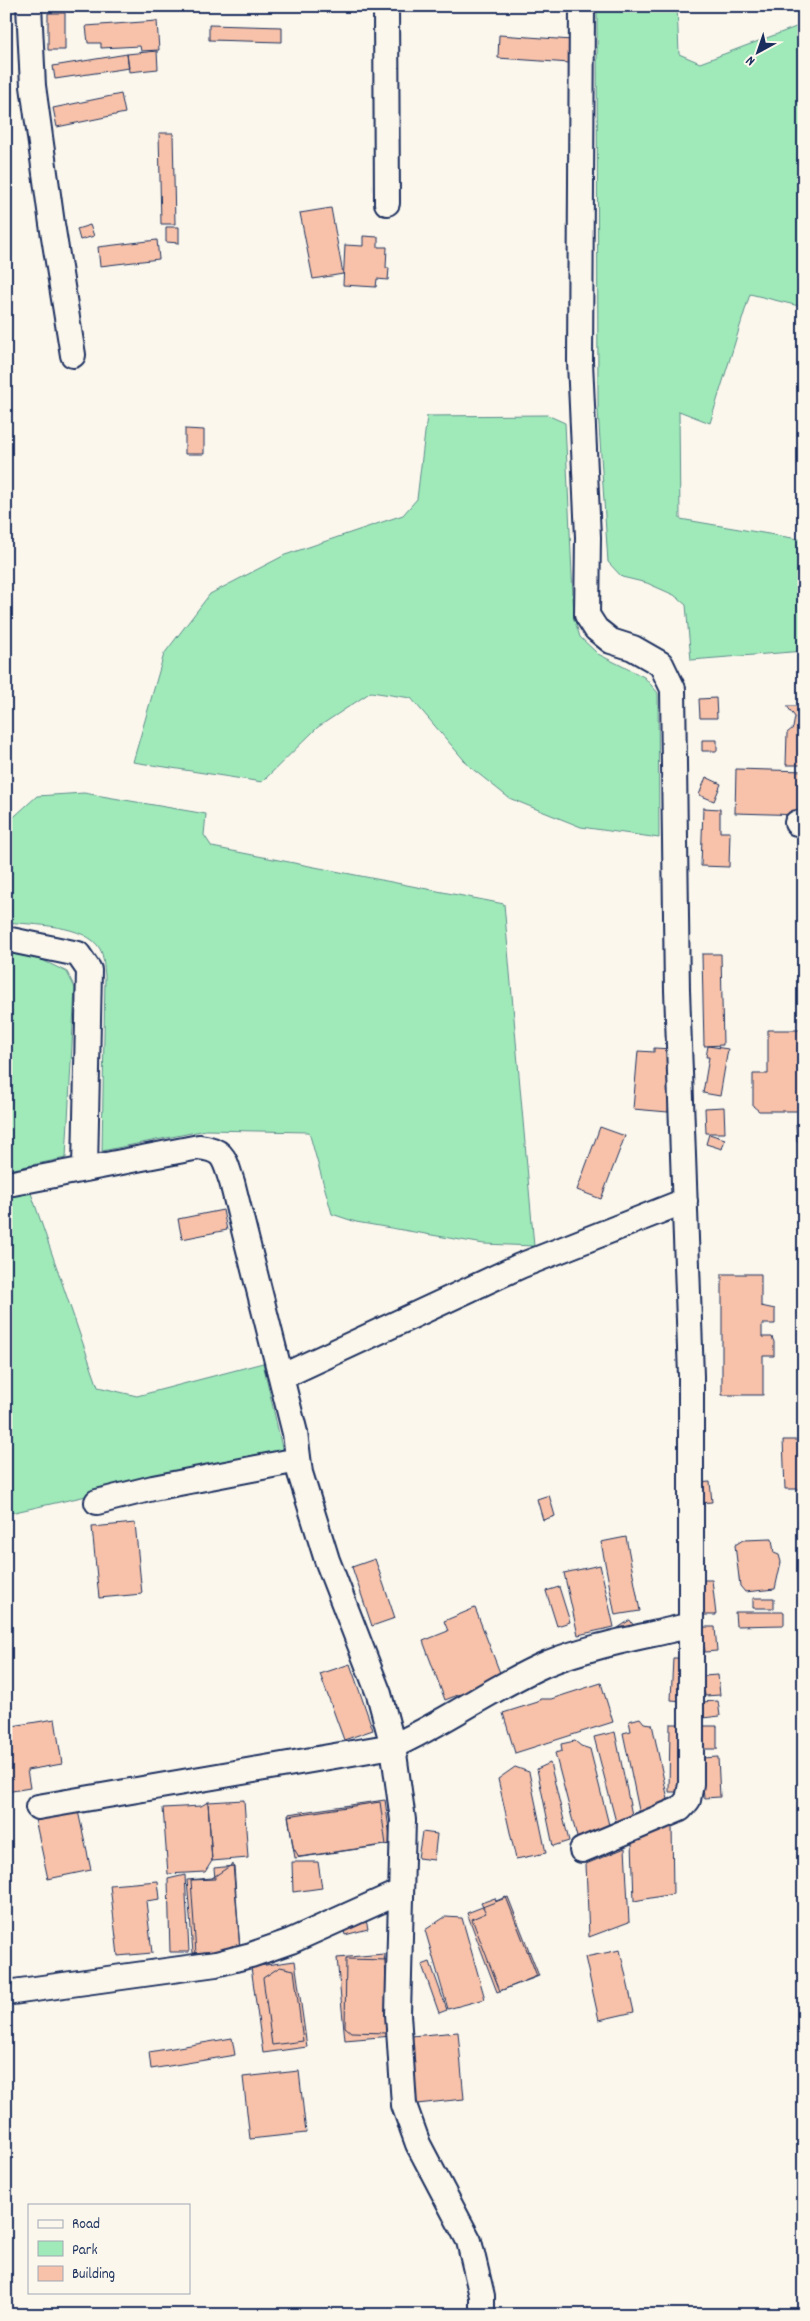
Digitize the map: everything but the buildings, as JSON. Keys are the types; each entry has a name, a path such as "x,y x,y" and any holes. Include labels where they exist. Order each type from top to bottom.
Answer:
{"street":[{"path":"30,6 33,86 52,224 74,355"},
{"path":"386,6 387,203"},
{"path":"582,6 580,362 588,537 587,615 596,629 611,641 633,648 661,664 673,689 677,990 691,1376 691,1784 688,1800 680,1809 582,1850"},
{"path":"6,939 78,954 89,970 85,1169"},
{"path":"13,1183 198,1147 214,1149 223,1157 232,1182 295,1434 300,1473 327,1560 379,1694 393,1746 403,1820 398,2014 404,2105 418,2144 469,2241 482,2296 482,2315"},
{"path":"281,1377 520,1266 685,1201"},
{"path":"97,1502 153,1488 298,1460"},
{"path":"38,1807 393,1746 432,1728 519,1677 549,1663 596,1648 691,1625"},
{"path":"6,1993 216,1964 251,1955 292,1941 400,1892"}],"green space":[{"path":"597,6 677,6 679,54 700,63 804,24 804,292 799,306 750,294 710,423 679,411 680,519 804,540 804,651 691,660 686,605 674,595 647,583 622,577 608,562 598,410"},
{"path":"547,415 565,423 574,618 580,637 598,654 644,677 658,693 659,838 581,827 509,798 470,767 411,698 371,692 318,727 262,782 133,762 164,654 210,594 285,555 403,515 417,499 427,416"},
{"path":"84,793 206,814 204,835 212,847 504,904 534,1246 484,1244 356,1222 332,1214 309,1132 206,1130 102,1151 105,976 100,949 93,941 71,930 43,925 6,922 6,824 37,796"},
{"path":"6,953 40,959 67,972 75,988 66,1158 22,1167 98,1387 137,1396 263,1363 283,1452 6,1514"}]}
